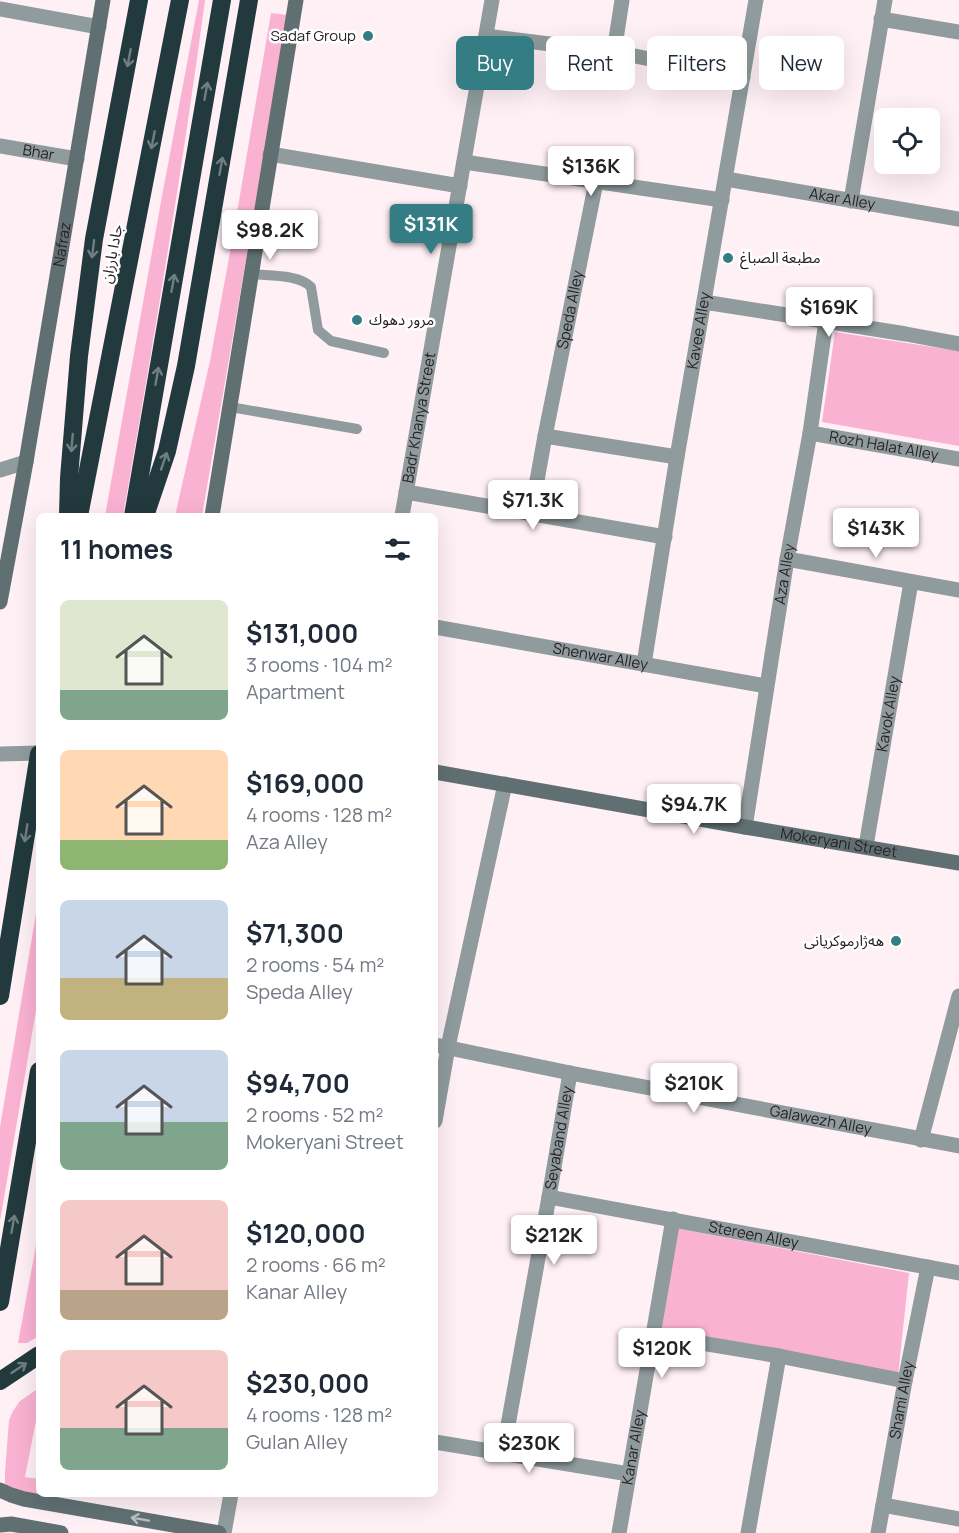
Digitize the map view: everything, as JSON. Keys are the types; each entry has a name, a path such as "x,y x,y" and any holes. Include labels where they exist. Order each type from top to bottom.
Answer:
{"highway":[{"path":"68,513 78,367 94,239 139,0"},
{"name":"جادا بارزان","path":"80,513 180,0"},
{"path":"134,513 222,0"},
{"path":"146,513 167,451 186,366 249,0"},
{"path":"0,996 36,773"},
{"path":"0,1302 36,1089"},
{"path":"0,1382 36,1357"}],"main road":[{"name":"Nafraz","path":"0,602 26,462 103,0"},
{"path":"212,513 296,0"},
{"name":"Mokeryani Street","path":"438,773 959,863"},
{"path":"0,1490 11,1495 36,1497"},
{"path":"32,1530 38,1497 219,1533"},
{"path":"0,1525 11,1524 32,1530 61,1533"}],"street":[{"name":"Badr Khanya Street","path":"486,36 492,0"},
{"path":"616,36 622,0"},
{"name":"Kavee Alley","path":"747,53 756,0"},
{"path":"851,201 885,0"},
{"path":"0,9 99,27"},
{"path":"881,19 959,32"},
{"name":"Badr Khanya Street","path":"402,513 477,90"},
{"name":"Kavee Alley","path":"644,664 677,457 741,90"},
{"name":"Bhar","path":"0,146 77,159"},
{"path":"270,154 460,186"},
{"path":"464,162 722,200"},
{"name":"Akar Alley","path":"726,179 959,219"},
{"name":"Speda Alley","path":"531,514 596,182"},
{"path":"704,302 959,344"},
{"name":"Aza Alley","path":"745,827 766,686 810,433 826,321"},
{"name":"Rozh Halat Alley","path":"810,433 959,459"},
{"path":"545,436 677,457"},
{"path":"0,470 26,462"},
{"path":"406,492 665,537"},
{"path":"787,559 959,590"},
{"name":"Kavok Alley","path":"866,846 911,582"},
{"name":"Shenwar Alley","path":"438,628 766,686"},
{"path":"0,754 36,754"},
{"path":"438,1084 441,1046 505,784"},
{"path":"921,1140 959,996"},
{"name":"Galawezh Alley","path":"441,1046 570,1073 959,1146"},
{"name":"Seyaband Alley","path":"503,1453 570,1073"},
{"name":"Stereen Alley","path":"549,1197 959,1273"},
{"name":"Kanar Alley","path":"619,1533 673,1220"},
{"name":"Shami Alley","path":"878,1533 928,1267"},
{"path":"653,1335 779,1356 905,1381"},
{"path":"748,1533 779,1356"},
{"path":"438,1442 629,1474"},
{"path":"224,1533 230,1497"},
{"path":"883,1505 959,1519"}],"lane":[{"path":"251,274 293,278 307,282 311,287 318,330 331,341 384,353"},
{"path":"230,407 357,429"}],"shaded area":[{"path":"199,0 205,0 187,129 124,513 106,513"},
{"path":"271,13 288,15 203,513 176,513 210,361"},
{"path":"835,332 959,351 959,446 822,422"},
{"path":"36,914 36,1011 0,1221 0,1127"},
{"path":"676,1228 909,1273 898,1376 658,1332"},
{"path":"36,1245 36,1338 27,1343 18,1343"},
{"path":"36,1390 36,1420 25,1477 36,1479 36,1493 33,1496 8,1489 5,1483 9,1420 20,1401"}],"place":[{"name":"Sadaf Group","path":"368,36"},
{"name":"مطبعة الصباغ","path":"728,258"},
{"name":"مرور دهوك","path":"357,320"},
{"name":"ھەژارموکریانی","path":"896,941"}]}
